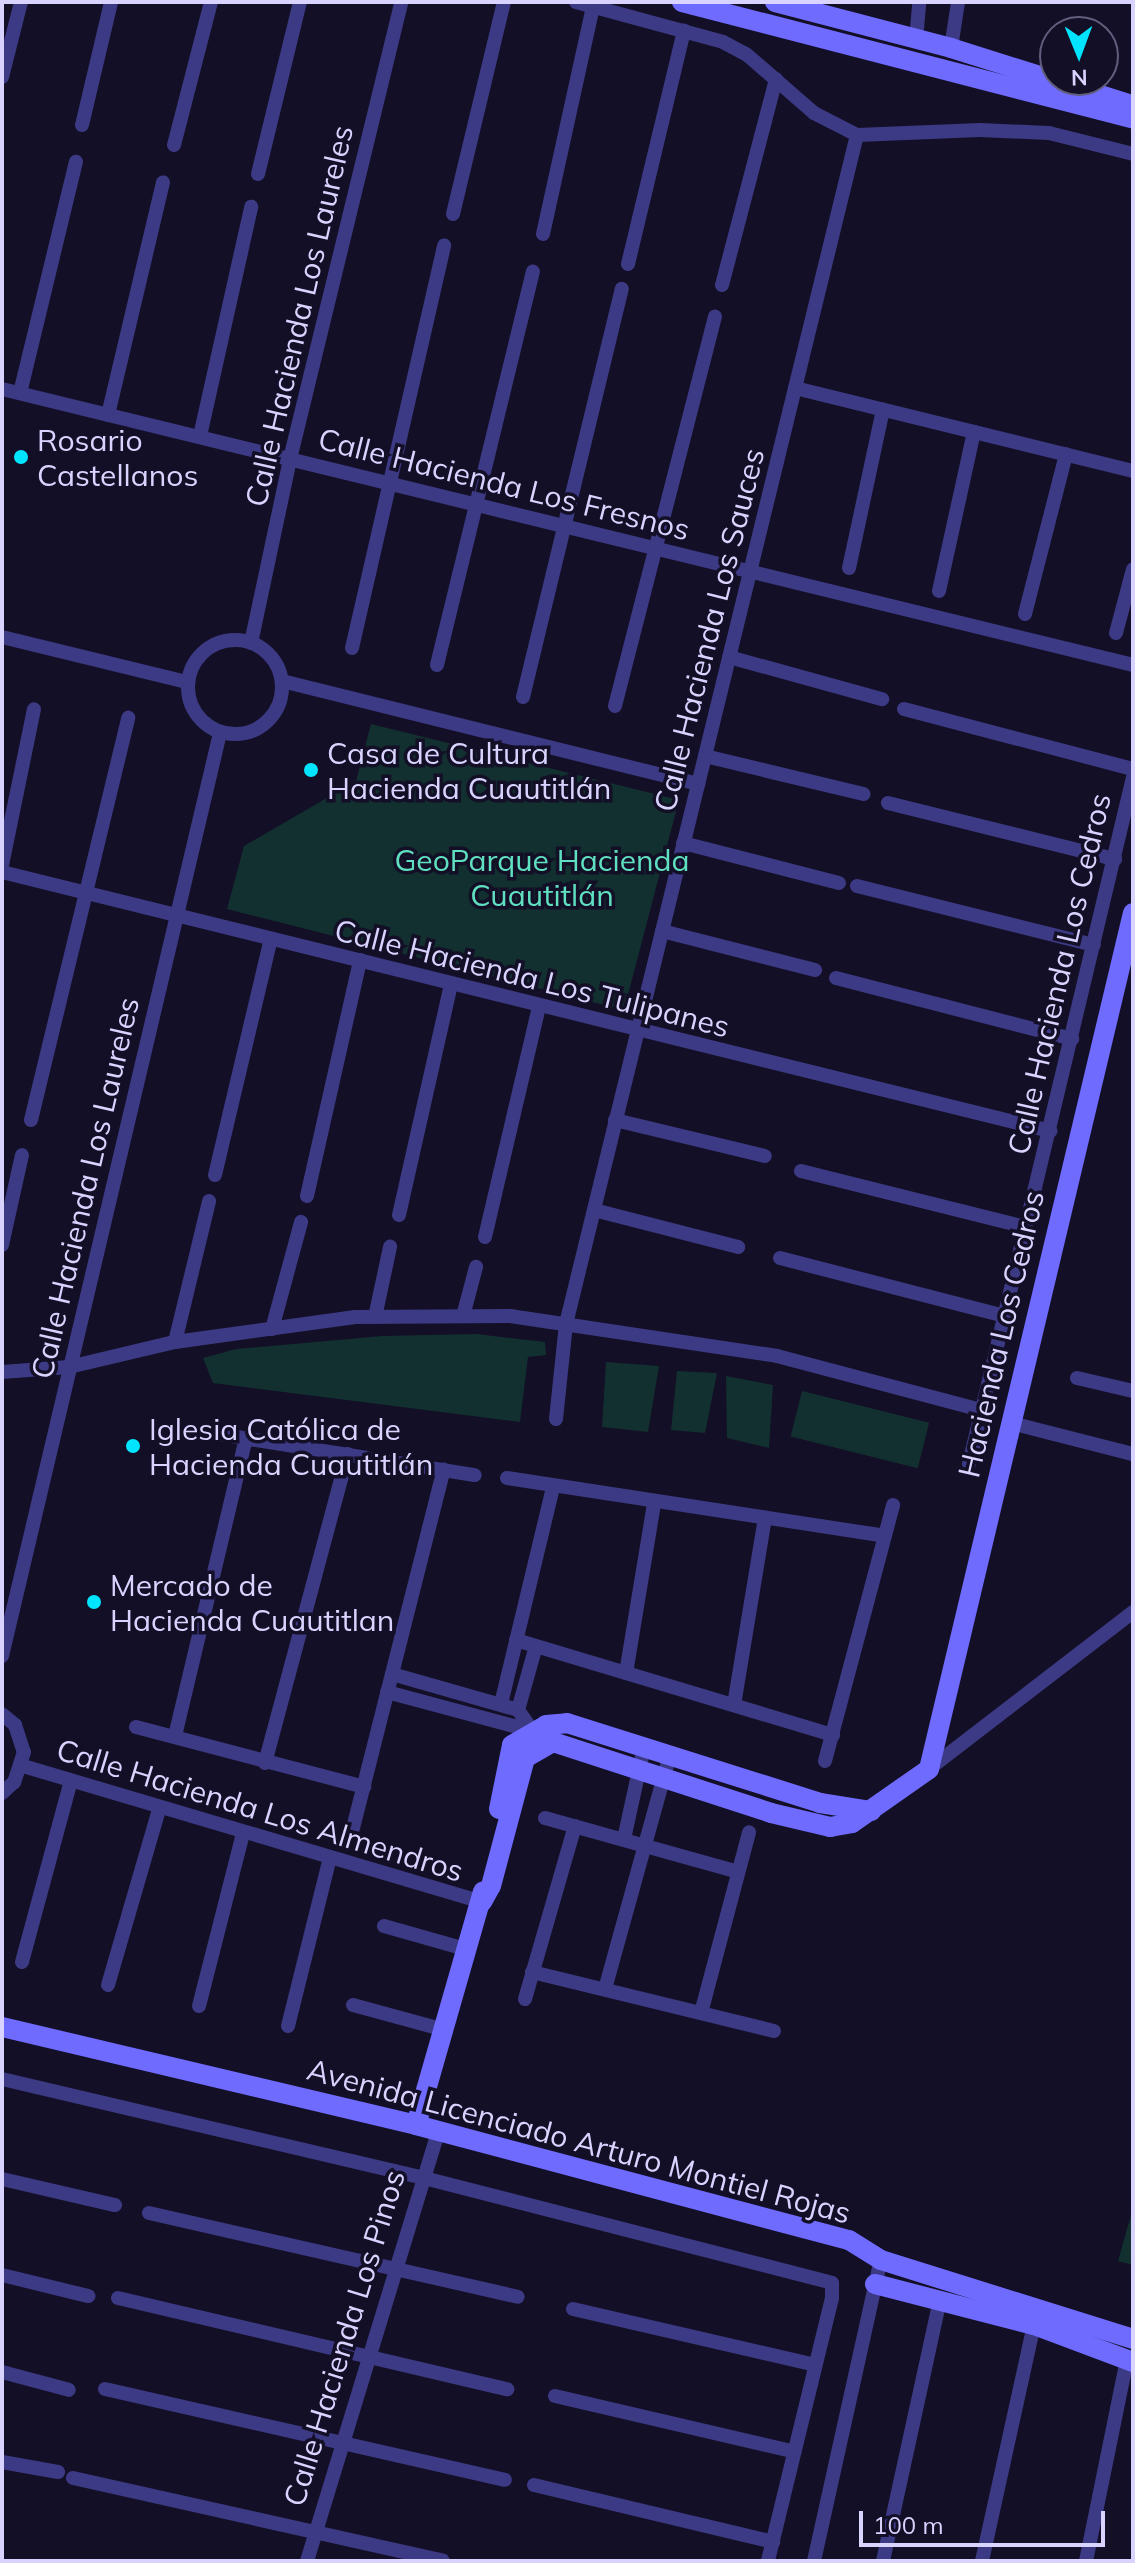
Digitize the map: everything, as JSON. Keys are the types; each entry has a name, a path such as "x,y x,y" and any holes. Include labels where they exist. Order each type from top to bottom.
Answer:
{"main road":[{"path":"682,2 1133,119"},
{"path":"775,2 951,48 1133,106"},
{"name":"Hacienda Los Cedros","path":"929,1769 1133,913"},
{"path":"416,2125 482,1902 491,1886 525,1758 538,1738 567,1723 820,1803 871,1811"},
{"path":"538,1738 566,1743 667,1779 830,1827 845,1826 871,1811 929,1769"},
{"name":"Avenida Licenciado Arturo Montiel Rojas","path":"2,2027 416,2125 849,2240 881,2260 1133,2339"},
{"path":"875,2284 1034,2325 1130,2361"}],"street":[{"path":"2,77 21,2"},
{"path":"82,125 111,2"},
{"path":"174,145 211,2"},
{"path":"258,174 300,2"},
{"name":"Calle Hacienda Los Laureles","path":"251,643 290,459 401,2"},
{"path":"453,214 504,2"},
{"path":"576,2 735,48 814,113 857,135 980,130 1049,133 1133,154"},
{"path":"916,40 919,2"},
{"path":"951,48 958,2"},
{"path":"543,234 593,7"},
{"path":"628,264 684,31"},
{"path":"722,285 776,79"},
{"name":"Calle Hacienda Los Sauces","path":"556,1419 566,1324 857,135"},
{"path":"20,393 76,162"},
{"path":"108,415 163,182"},
{"path":"200,436 251,207"},
{"path":"352,648 444,245"},
{"path":"437,665 533,272"},
{"path":"523,697 622,289"},
{"path":"615,706 653,547 715,317"},
{"path":"795,388 1133,471"},
{"name":"Calle Hacienda Los Fresnos","path":"2,389 1133,665"},
{"path":"849,568 883,410"},
{"path":"939,591 974,432"},
{"path":"1025,614 1066,454"},
{"path":"1116,633 1133,569"},
{"path":"2,637 187,682"},
{"path":"234,640 251,643 272,657 282,681 277,708 258,729 220,733 196,713 187,682 203,652 234,640"},
{"path":"729,657 882,699"},
{"path":"282,681 698,784"},
{"path":"2,865 34,709"},
{"path":"904,709 1133,769"},
{"path":"31,1120 128,718"},
{"name":"Calle Hacienda Los Laureles","path":"2,1656 220,733"},
{"path":"705,756 863,794"},
{"name":"Calle Hacienda Los Cedros","path":"969,1464 1133,777"},
{"path":"888,803 1115,859"},
{"path":"683,843 839,883"},
{"name":"Calle Hacienda Los Tulipanes","path":"2,872 638,1032 1050,1131"},
{"path":"857,886 1094,945"},
{"path":"662,931 815,970"},
{"path":"215,1175 271,939"},
{"path":"307,1196 360,960"},
{"path":"836,978 1072,1039"},
{"path":"399,1215 451,985"},
{"path":"485,1237 539,1007"},
{"path":"615,1120 765,1156"},
{"path":"2,1245 22,1155"},
{"path":"801,1171 1025,1227"},
{"path":"175,1342 209,1201"},
{"path":"594,1210 738,1247"},
{"path":"272,1329 301,1222"},
{"path":"375,1317 390,1247"},
{"path":"780,1258 1005,1316"},
{"path":"463,1316 476,1267"},
{"path":"2,1372 69,1367 175,1342 272,1329 375,1317 463,1316 566,1324 777,1356 981,1410"},
{"path":"1077,1378 1133,1391"},
{"path":"1011,1423 1133,1454"},
{"path":"212,1433 475,1475"},
{"path":"175,1736 246,1438"},
{"path":"265,1763 348,1454"},
{"path":"352,1832 444,1469"},
{"path":"507,1478 654,1503 885,1536"},
{"path":"501,1704 553,1487"},
{"path":"626,1673 654,1503"},
{"path":"825,1761 893,1505"},
{"path":"734,1705 765,1518"},
{"path":"929,1769 1133,1612"},
{"path":"516,1640 833,1735"},
{"path":"518,1710 536,1646"},
{"path":"392,1674 518,1710 538,1738"},
{"path":"387,1692 469,1714 538,1738"},
{"path":"2,1714 22,1738 23,1766 2,1793"},
{"path":"136,1727 364,1787"},
{"path":"624,1839 644,1747"},
{"path":"605,1989 649,1846 667,1779 670,1755"},
{"name":"Calle Hacienda Los Almendros","path":"23,1766 70,1784 482,1902"},
{"path":"22,1962 70,1784"},
{"path":"108,1985 159,1809"},
{"path":"545,1818 738,1872"},
{"path":"525,1999 575,1826"},
{"path":"701,2013 749,1832"},
{"path":"199,2006 243,1833"},
{"path":"288,2026 330,1857"},
{"path":"384,1926 469,1950"},
{"path":"532,1972 774,2031"},
{"path":"353,2005 445,2030"},
{"path":"2,2079 424,2178 832,2283 768,2561"},
{"name":"Calle Hacienda Los Pinos","path":"307,2561 438,2132"},
{"path":"2,2179 115,2205"},
{"path":"149,2213 518,2297"},
{"path":"814,2561 881,2260"},
{"path":"2,2275 88,2296"},
{"path":"118,2298 507,2389"},
{"path":"883,2561 940,2299"},
{"path":"573,2309 815,2365"},
{"path":"982,2561 1034,2325"},
{"path":"1086,2561 1130,2361"},
{"path":"2,2372 69,2390"},
{"path":"105,2389 342,2446 505,2480"},
{"path":"555,2396 795,2452"},
{"path":"2,2462 58,2472"},
{"path":"73,2478 315,2535 443,2561"},
{"path":"534,2485 773,2542"}],"green space":[{"name":"GeoParque Hacienda Cuautitlán","path":"371,724 679,800 624,1010 227,909 244,846 356,781"},
{"path":"476,1334 545,1342 546,1355 528,1357 520,1422 213,1383 203,1358 236,1349 382,1336"},
{"path":"606,1362 659,1366 648,1432 602,1427"},
{"path":"677,1371 717,1373 705,1433 671,1430"},
{"path":"726,1376 773,1385 769,1448 727,1438"},
{"path":"802,1391 929,1423 918,1468 791,1437"},
{"path":"1133,2208 1133,2265 1118,2261"}],"place":[{"name":"Rosario Castellanos","path":"21,457"},
{"name":"Casa de Cultura Hacienda Cuautitlán","path":"311,770"},
{"name":"Iglesia Católica de Hacienda Cuautitlán","path":"133,1446"},
{"name":"Mercado de Hacienda Cuautitlan","path":"94,1602"}]}
